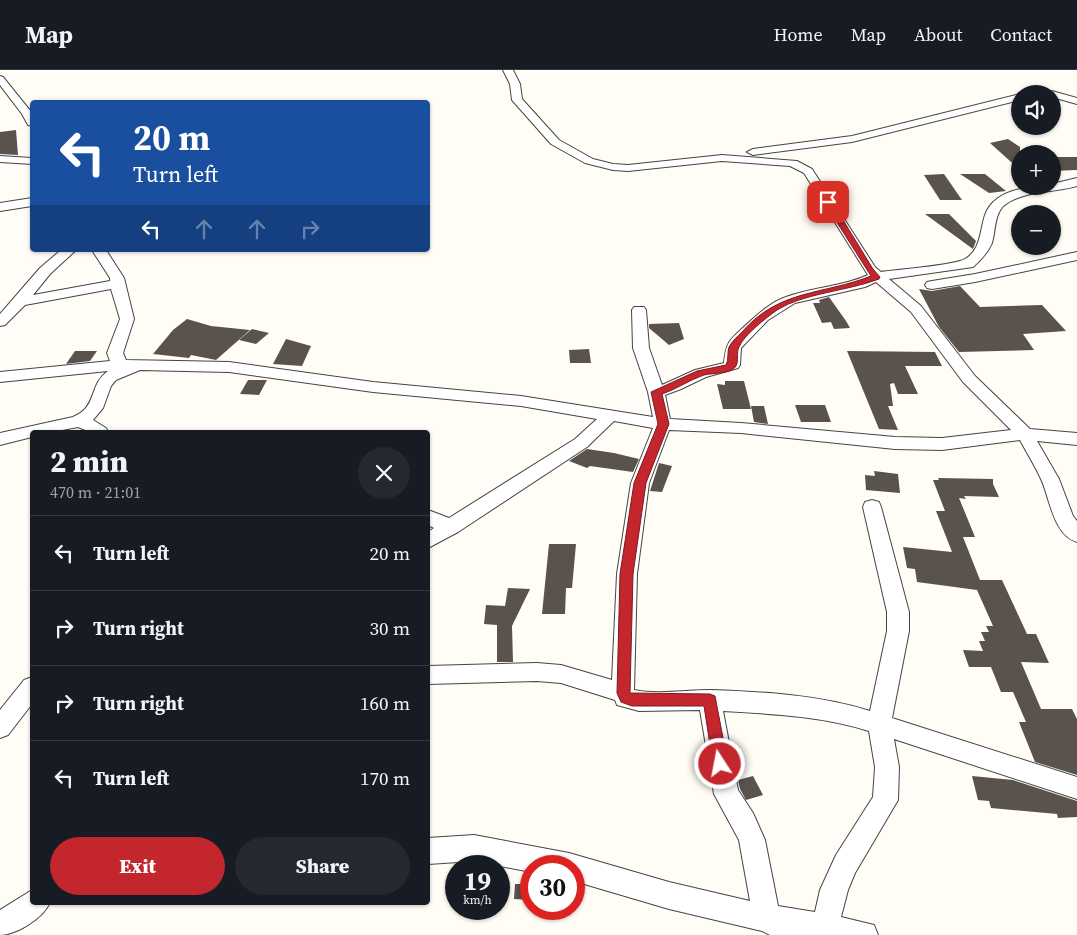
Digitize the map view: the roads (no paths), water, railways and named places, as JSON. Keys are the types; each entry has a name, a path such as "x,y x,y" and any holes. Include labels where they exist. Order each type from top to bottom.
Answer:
{"street":[{"path":"508,70 515,84 517,100 523,108 553,140 583,159 617,168 722,158 787,162 802,166 808,171 870,270 916,309 969,379 1025,434 1050,480 1064,518 1077,535"},
{"path":"0,79 30,118"},
{"path":"1061,97 1077,101"},
{"path":"675,162 713,154 852,140 1011,99"},
{"path":"0,159 30,161"},
{"path":"656,392 675,386 700,373 732,365 734,347 740,339 763,316 790,300 860,284 876,277 968,264 975,259 984,245 988,236 990,219 1000,202 1012,196 1077,182"},
{"path":"0,207 30,202"},
{"path":"0,322 46,271 67,252"},
{"path":"100,252 117,278 127,319 115,353 116,359 130,365"},
{"path":"932,285 991,275 1077,256"},
{"path":"20,302 117,284"},
{"path":"639,310 641,348 656,392 664,424 640,483 627,574 624,693 626,698 632,700 710,700 796,705 847,714 1077,788"},
{"path":"40,430 79,421 90,415 94,410 103,386 109,378 130,365"},
{"path":"0,377 130,365 229,367 373,387 520,401 664,424 741,428 917,444 942,444 1025,434 1077,439"},
{"path":"430,540 581,443 610,416"},
{"path":"79,421 91,425 97,430"},
{"path":"0,439 30,432"},
{"path":"826,927 834,890 845,864 885,800 887,767 879,723 898,631 898,612 872,507"},
{"path":"430,518 451,527"},
{"path":"430,675 537,672 561,674 624,693"},
{"path":"0,728 30,694"},
{"path":"710,700 726,794 744,822 752,840 766,918 795,935"},
{"path":"430,851 474,848 520,857"},
{"path":"585,871 641,889 766,918 864,935"},
{"path":"0,926 32,905"}]}
